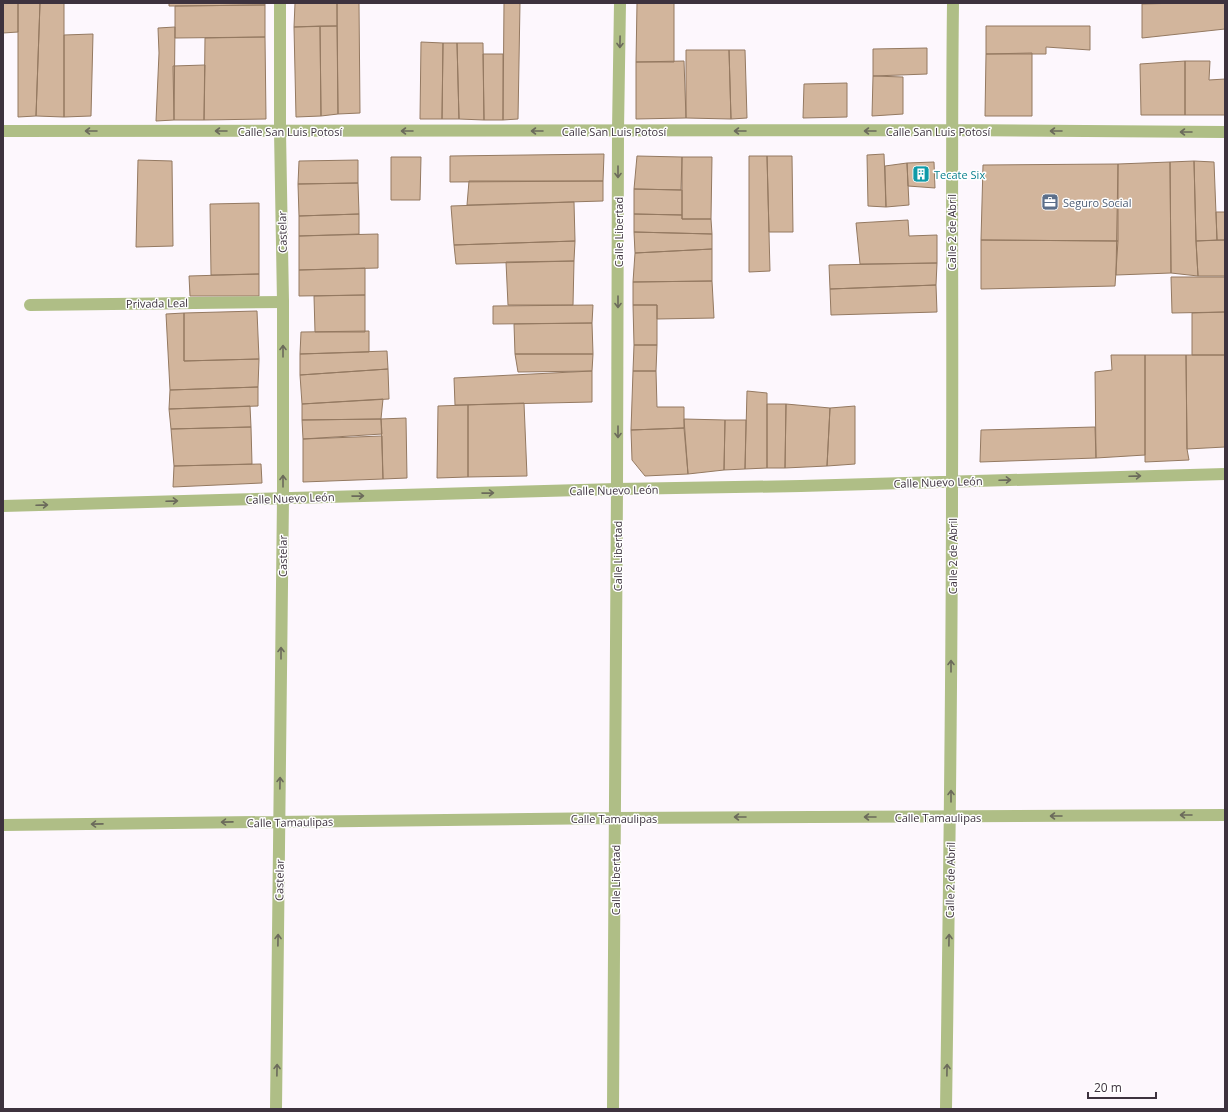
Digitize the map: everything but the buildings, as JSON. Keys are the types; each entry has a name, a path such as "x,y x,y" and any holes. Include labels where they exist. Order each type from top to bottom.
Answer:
{"street":[{"name":"Castelar","path":"276,1109 283,498 280,3"},
{"name":"Calle Libertad","path":"613,1109 620,3"},
{"name":"Calle 2 de Abril","path":"946,1109 950,817 952,481 951,130 953,3"},
{"name":"Calle San Luis Potosí","path":"3,131 951,130 1225,132"},
{"name":"Privada Leal","path":"30,305 283,302"},
{"name":"Calle Nuevo León","path":"3,506 1225,474"},
{"name":"Calle Tamaulipas","path":"3,825 616,818 1225,815"}],"place":[{"name":"Tecate Six","path":"921,174"},
{"name":"Seguro Social","path":"1050,202"}]}
